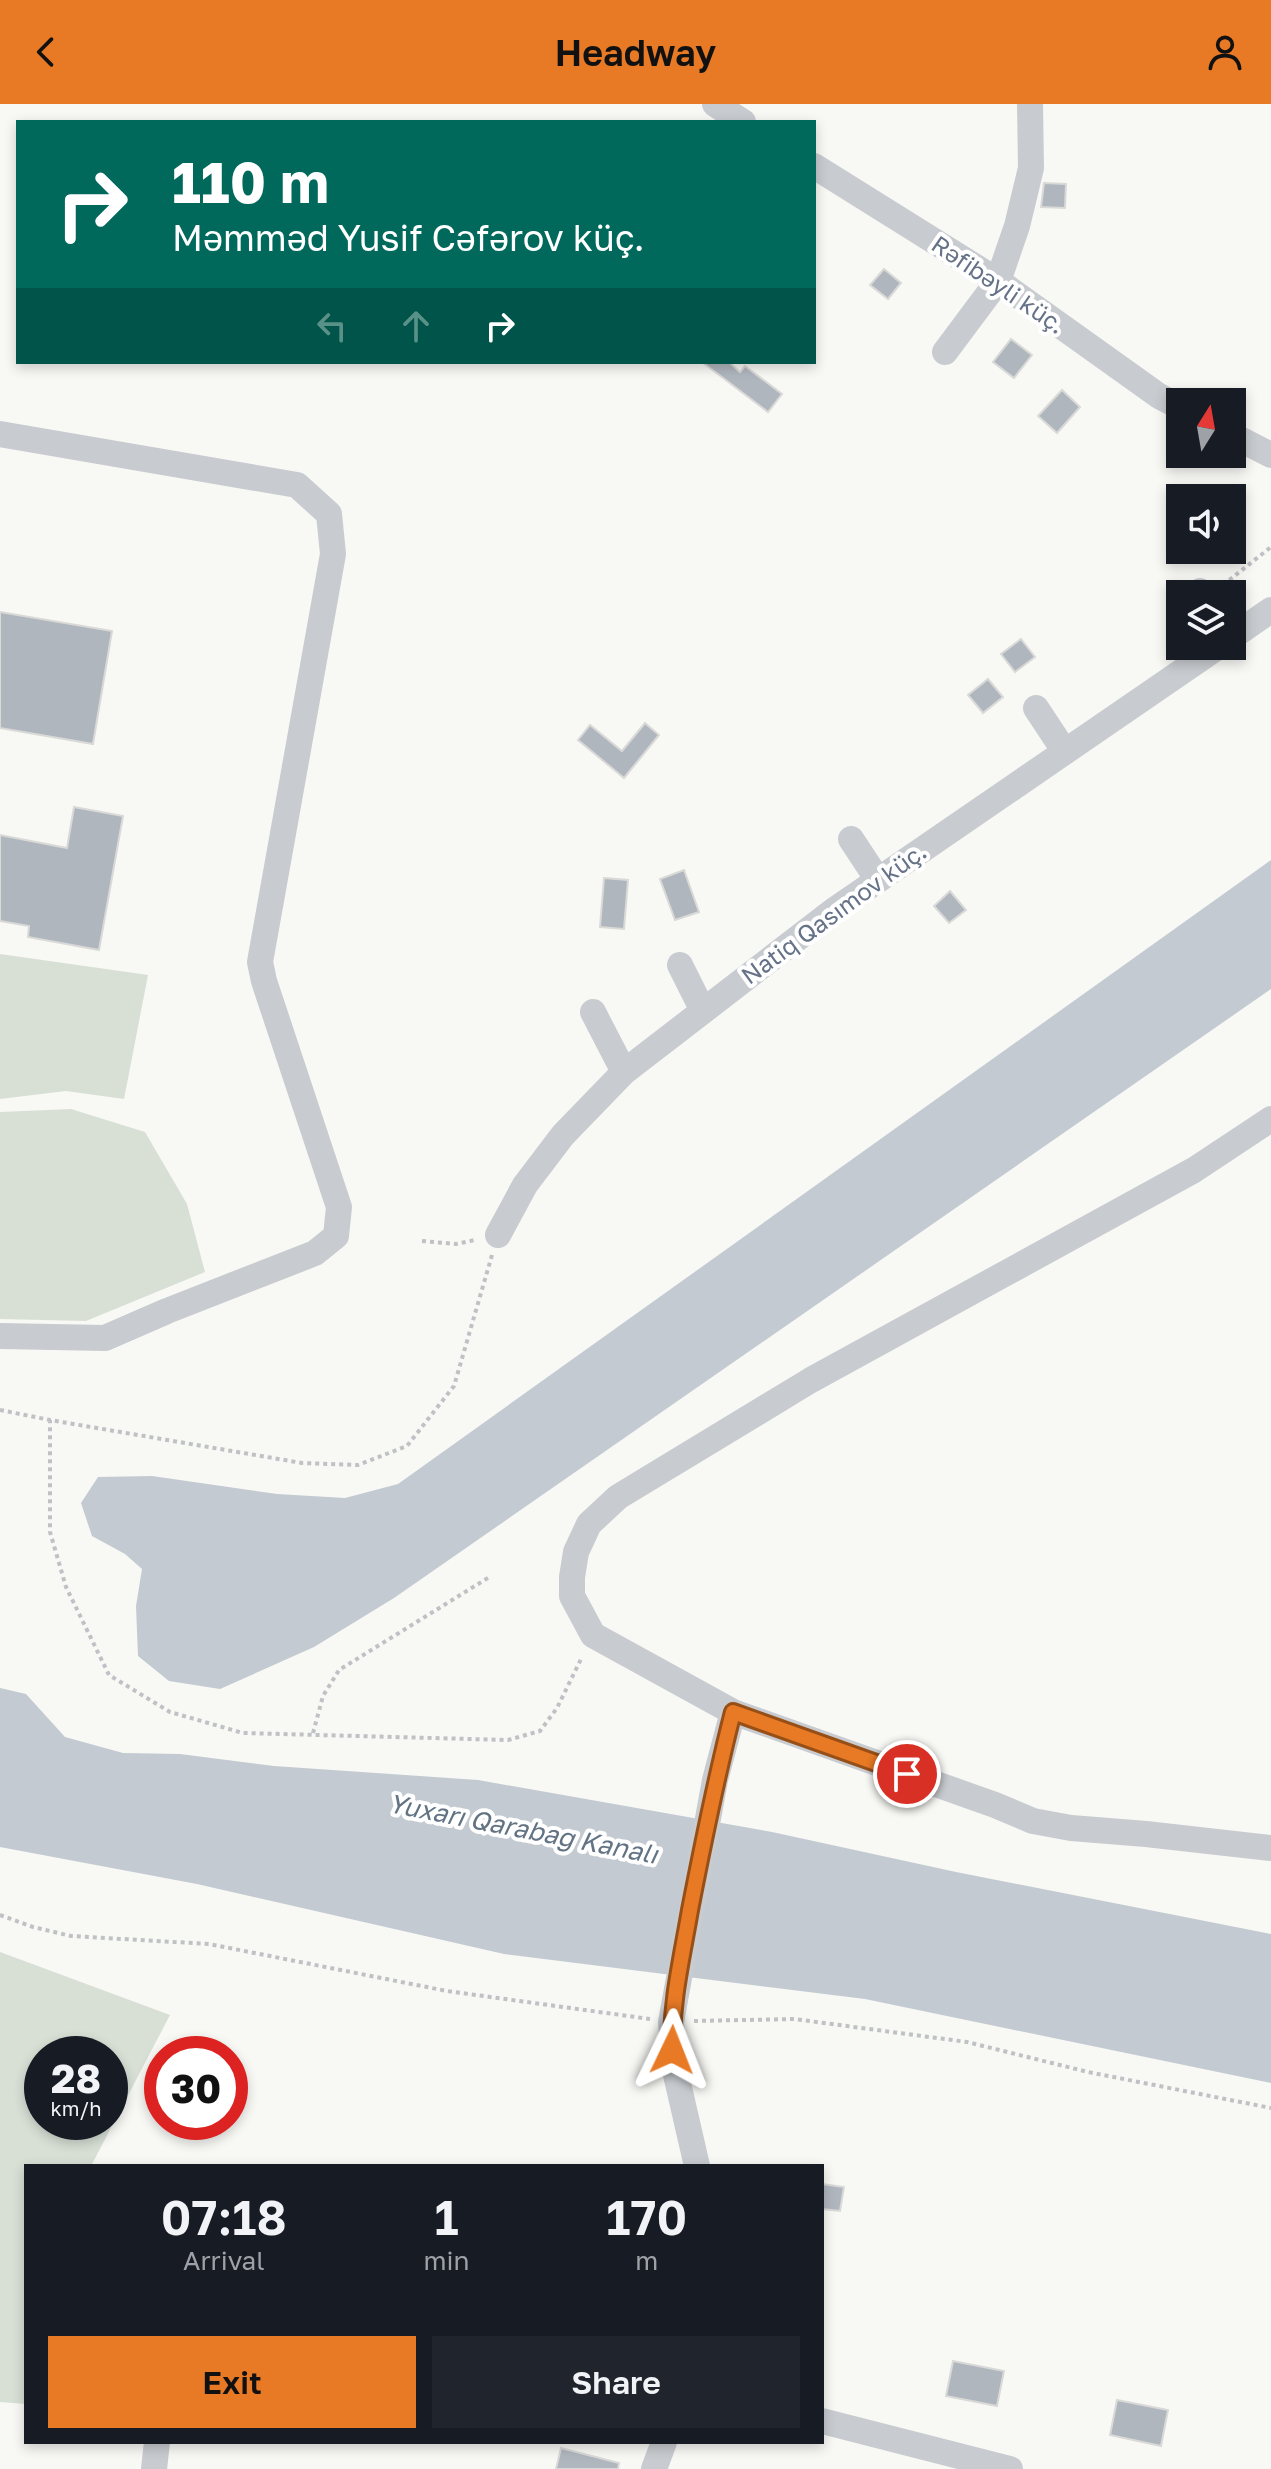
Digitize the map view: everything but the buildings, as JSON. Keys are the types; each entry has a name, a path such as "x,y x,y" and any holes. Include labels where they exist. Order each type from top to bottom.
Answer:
{"street":[{"path":"715,104 740,120"},
{"path":"945,352 998,281 1017,226 1031,168 1030,104"},
{"name":"Rəfibəyli küç.","path":"816,167 998,281 1166,400"},
{"path":"0,434 297,485 329,514 333,554 260,962 339,1207 336,1236 315,1253 105,1338 0,1336"},
{"path":"1246,442 1271,455"},
{"name":"Natiq Qasımov küç.","path":"1246,627 1271,610"},
{"name":"Natiq Qasımov küç.","path":"498,1235 525,1185 554,1147 624,1072 833,911 1197,660"},
{"path":"1036,708 1065,752"},
{"path":"851,839 878,880"},
{"path":"680,965 703,1011"},
{"path":"593,1012 624,1072"},
{"path":"1271,1119 1194,1170 811,1380 618,1497 589,1524 576,1552 572,1577 572,1596 593,1635 733,1712 1033,1821 1071,1828 1271,1848"},
{"path":"697,2164 674,2066 671,2022 715,1780 733,1712"},
{"path":"824,2422 1010,2469"},
{"path":"154,2469 157,2444"},
{"path":"654,2469 663,2444"}],"path":[{"path":"1223,580 1271,547"},
{"path":"0,1410 302,1463 358,1465 407,1446 454,1386 498,1235 456,1244 422,1241"},
{"path":"50,1420 50,1532 66,1587 109,1675 170,1712 243,1733 508,1740 540,1731 557,1708 593,1635"},
{"path":"313,1733 323,1696 339,1670 491,1576"},
{"path":"0,1915 71,1936 209,1944 447,1991 671,2022 794,2019 967,2042 1088,2072 1271,2108"}],"shaded area":[{"path":"0,954 148,975 124,1099 66,1091 0,1099"},
{"path":"71,1109 145,1132 187,1204 205,1272 86,1321 0,1319 0,1112"},
{"path":"0,1952 170,2015 159,2036 144,2036 144,2065 128,2095 128,2036 24,2036 24,2140 105,2140 92,2164 24,2164 24,2404 0,2402"}],"water":[{"path":"1271,860 1271,989 394,1598 314,1647 220,1689 169,1681 138,1656 136,1606 142,1569 125,1554 92,1536 81,1503 98,1477 152,1476 277,1494 345,1498 398,1484"},
{"name":"Yuxarı Qarabağ Kanalı","path":"0,1688 26,1694 65,1737 123,1753 180,1754 274,1766 478,1780 772,1832 1271,1934 1271,2083 865,1999 504,1954 197,1884 0,1847"}],"route":[{"path":"672,2050 671,2022 678,1976 715,1780 733,1712 907,1774"}]}
